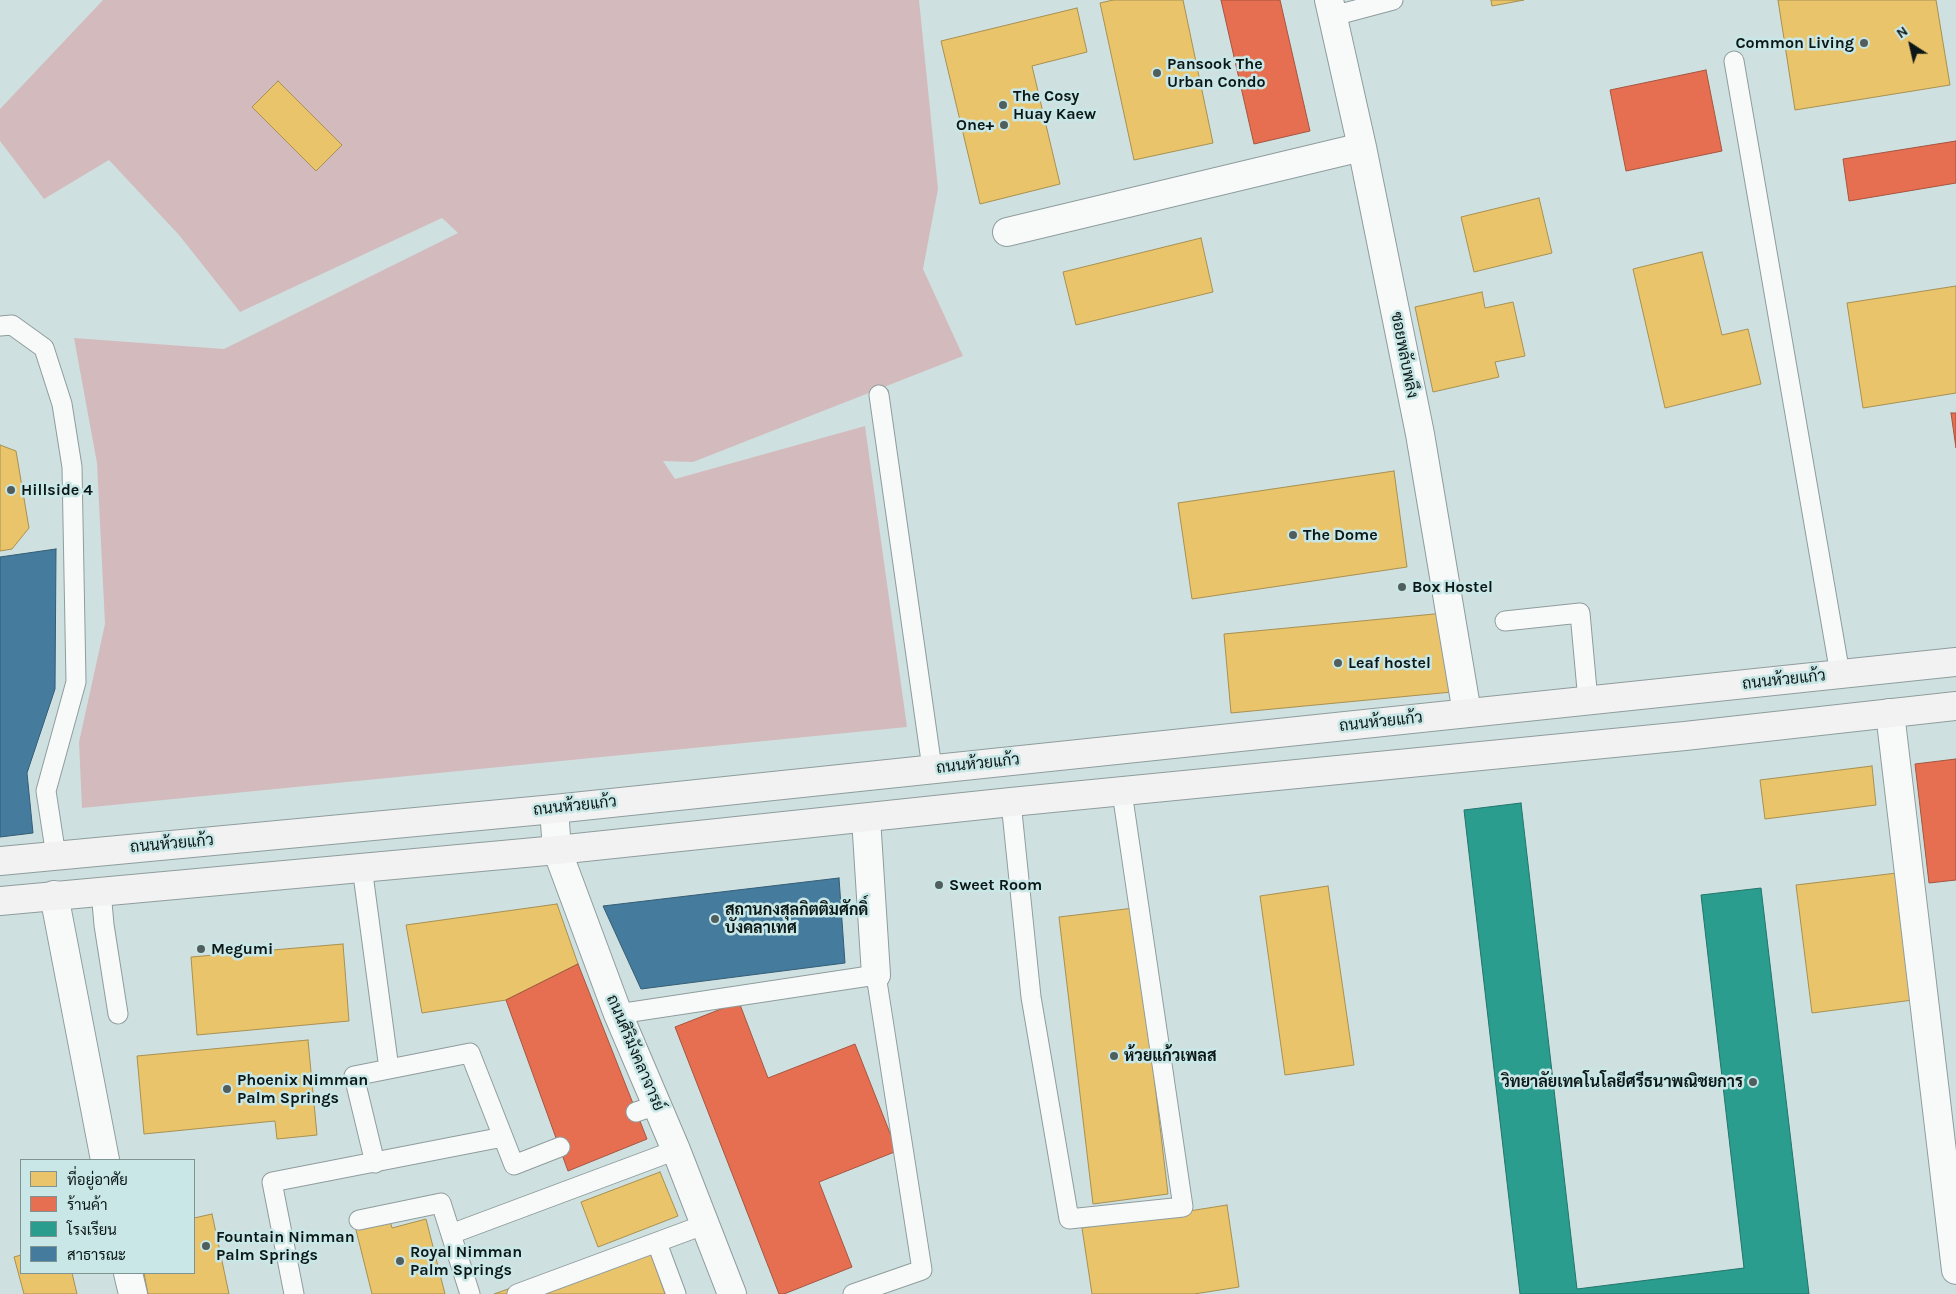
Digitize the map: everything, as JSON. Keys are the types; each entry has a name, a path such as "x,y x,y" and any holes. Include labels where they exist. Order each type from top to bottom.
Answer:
{"main road":[{"name":"ถนนห้วยแก้ว","path":"0,861 554,808 1956,662"},
{"path":"0,901 557,850 1011,802 1685,736 1956,706"}],"street":[{"name":"ซอยพลับพลึง","path":"1331,8 1362,147 1420,434 1467,713"},
{"path":"1007,232 1362,147"},
{"path":"1890,713 1956,1270"},
{"name":"ถนนศิริมังคลาจารย์","path":"554,808 557,850 618,1014 646,1108 676,1150 732,1294"},
{"path":"866,818 876,975"},
{"path":"54,895 105,1159"},
{"path":"128,1274 133,1294"}],"lane":[{"path":"1331,8 1393,0"},
{"path":"1734,61 1840,674"},
{"path":"0,326 12,325 44,348 62,404 72,467 76,682 46,791 56,856"},
{"path":"879,395 932,768"},
{"path":"1504,621 1580,613 1588,701"},
{"path":"1011,802 1031,997 1069,1219 1183,1207 1122,792"},
{"path":"362,867 389,1069"},
{"path":"101,891 104,925 118,1014"},
{"path":"618,1014 876,975 922,1270 854,1294"},
{"path":"375,1163 354,1076 470,1053 514,1165 560,1147"},
{"path":"294,1294 272,1182 503,1137"},
{"path":"452,1234 676,1150"},
{"path":"359,1220 442,1203 470,1294"},
{"path":"518,1294 706,1224"},
{"path":"656,1243 676,1294"}],"shaded area":[{"path":"103,0 919,0 938,189 923,269 963,356 693,462 663,461 675,479 865,426 907,727 82,808 79,742 105,624 97,463 74,338 224,349 458,233 442,218 240,312 179,235 109,160 44,199 0,141 0,109"}],"building: ที่อยู่อาศัย":[{"name":"Pansook The Urban Condo","path":"1113,0 1183,0 1213,143 1134,160 1100,3"},
{"path":"1491,0 1524,0 1492,6"},
{"name":"Common Living","path":"1778,0 1936,0 1950,85 1795,110"},
{"name":"One+","path":"1077,8 1087,52 1032,66 1060,184 980,204 941,41"},
{"path":"278,81 342,145 316,171 252,107"},
{"path":"1539,198 1552,253 1474,272 1461,217"},
{"path":"1201,238 1213,292 1076,325 1063,272"},
{"path":"1702,252 1722,335 1748,329 1761,384 1665,408 1633,269"},
{"path":"1956,286 1956,393 1863,408 1847,303"},
{"path":"1482,292 1485,308 1513,302 1525,356 1495,362 1499,377 1433,392 1415,307"},
{"name":"Hillside 4","path":"0,445 16,451 29,528 12,549 0,551"},
{"name":"The Dome","path":"1394,471 1407,567 1192,599 1178,503"},
{"name":"Leaf hostel","path":"1445,613 1452,692 1231,713 1224,634"},
{"path":"1872,766 1876,805 1765,819 1760,780"},
{"path":"1897,873 1913,1000 1812,1013 1796,885"},
{"path":"1328,886 1354,1065 1285,1075 1260,896"},
{"path":"557,904 578,964 506,1000 422,1013 406,925"},
{"name":"ห้วยแก้วเพลส","path":"1134,908 1168,1194 1093,1204 1059,917"},
{"path":"343,944 349,1021 197,1035 191,957"},
{"name":"Phoenix Nimman Palm Springs","path":"308,1040 317,1135 277,1139 275,1121 144,1134 137,1056"},
{"path":"660,1172 678,1216 598,1247 581,1202"},
{"path":"1227,1205 1239,1287 1194,1294 1092,1294 1082,1228"},
{"name":"Royal Nimman Palm Springs","path":"388,1213 392,1228 426,1219 445,1294 372,1294 354,1222"},
{"name":"Fountain Nimman Palm Springs","path":"212,1214 229,1294 148,1294 144,1274 195,1274 195,1218"},
{"path":"646,1240 665,1294 494,1294"},
{"path":"20,1255 20,1274 72,1274 77,1294 24,1294 14,1257"}],"building: ร้านค้า":[{"path":"1221,0 1280,0 1310,131 1254,144"},
{"path":"1706,70 1722,151 1626,171 1610,90"},
{"path":"1956,141 1956,183 1849,201 1843,159"},
{"path":"1951,413 1956,413 1956,448"},
{"path":"1956,759 1956,880 1929,883 1915,764"},
{"path":"578,964 647,1139 568,1171 506,1000"},
{"path":"739,1002 768,1078 855,1044 897,1151 819,1182 852,1267 784,1294 779,1294 675,1027"}],"building: โรงเรียน":[{"name":"วิทยาลัยเทคโนโลยีศรีธนาพณิชยการ","path":"1521,803 1577,1289 1744,1268 1701,895 1761,888 1809,1294 1520,1294 1464,810"}],"building: สาธารณะ":[{"path":"56,549 55,689 27,773 33,833 0,837 0,557"},
{"path":"839,878 845,963 641,989 603,906"}],"place":[{"name":"Common Living","path":"1864,43"},
{"name":"Pansook The Urban Condo","path":"1157,73"},
{"name":"The Cosy Huay Kaew","path":"1003,105"},
{"name":"One+","path":"1004,125"},
{"name":"Hillside 4","path":"11,490"},
{"name":"The Dome","path":"1293,535"},
{"name":"Box Hostel","path":"1402,587"},
{"name":"Leaf hostel","path":"1338,663"},
{"name":"Sweet Room","path":"939,885"},
{"name":"สถานกงสุลกิตติมศักดิ์ บังคลาเทศ","path":"715,919"},
{"name":"Megumi","path":"201,949"},
{"name":"ห้วยแก้วเพลส","path":"1114,1056"},
{"name":"วิทยาลัยเทคโนโลยีศรีธนาพณิชยการ","path":"1753,1082"},
{"name":"Phoenix Nimman Palm Springs","path":"227,1089"},
{"name":"Fountain Nimman Palm Springs","path":"206,1246"},
{"name":"Royal Nimman Palm Springs","path":"400,1261"}]}
